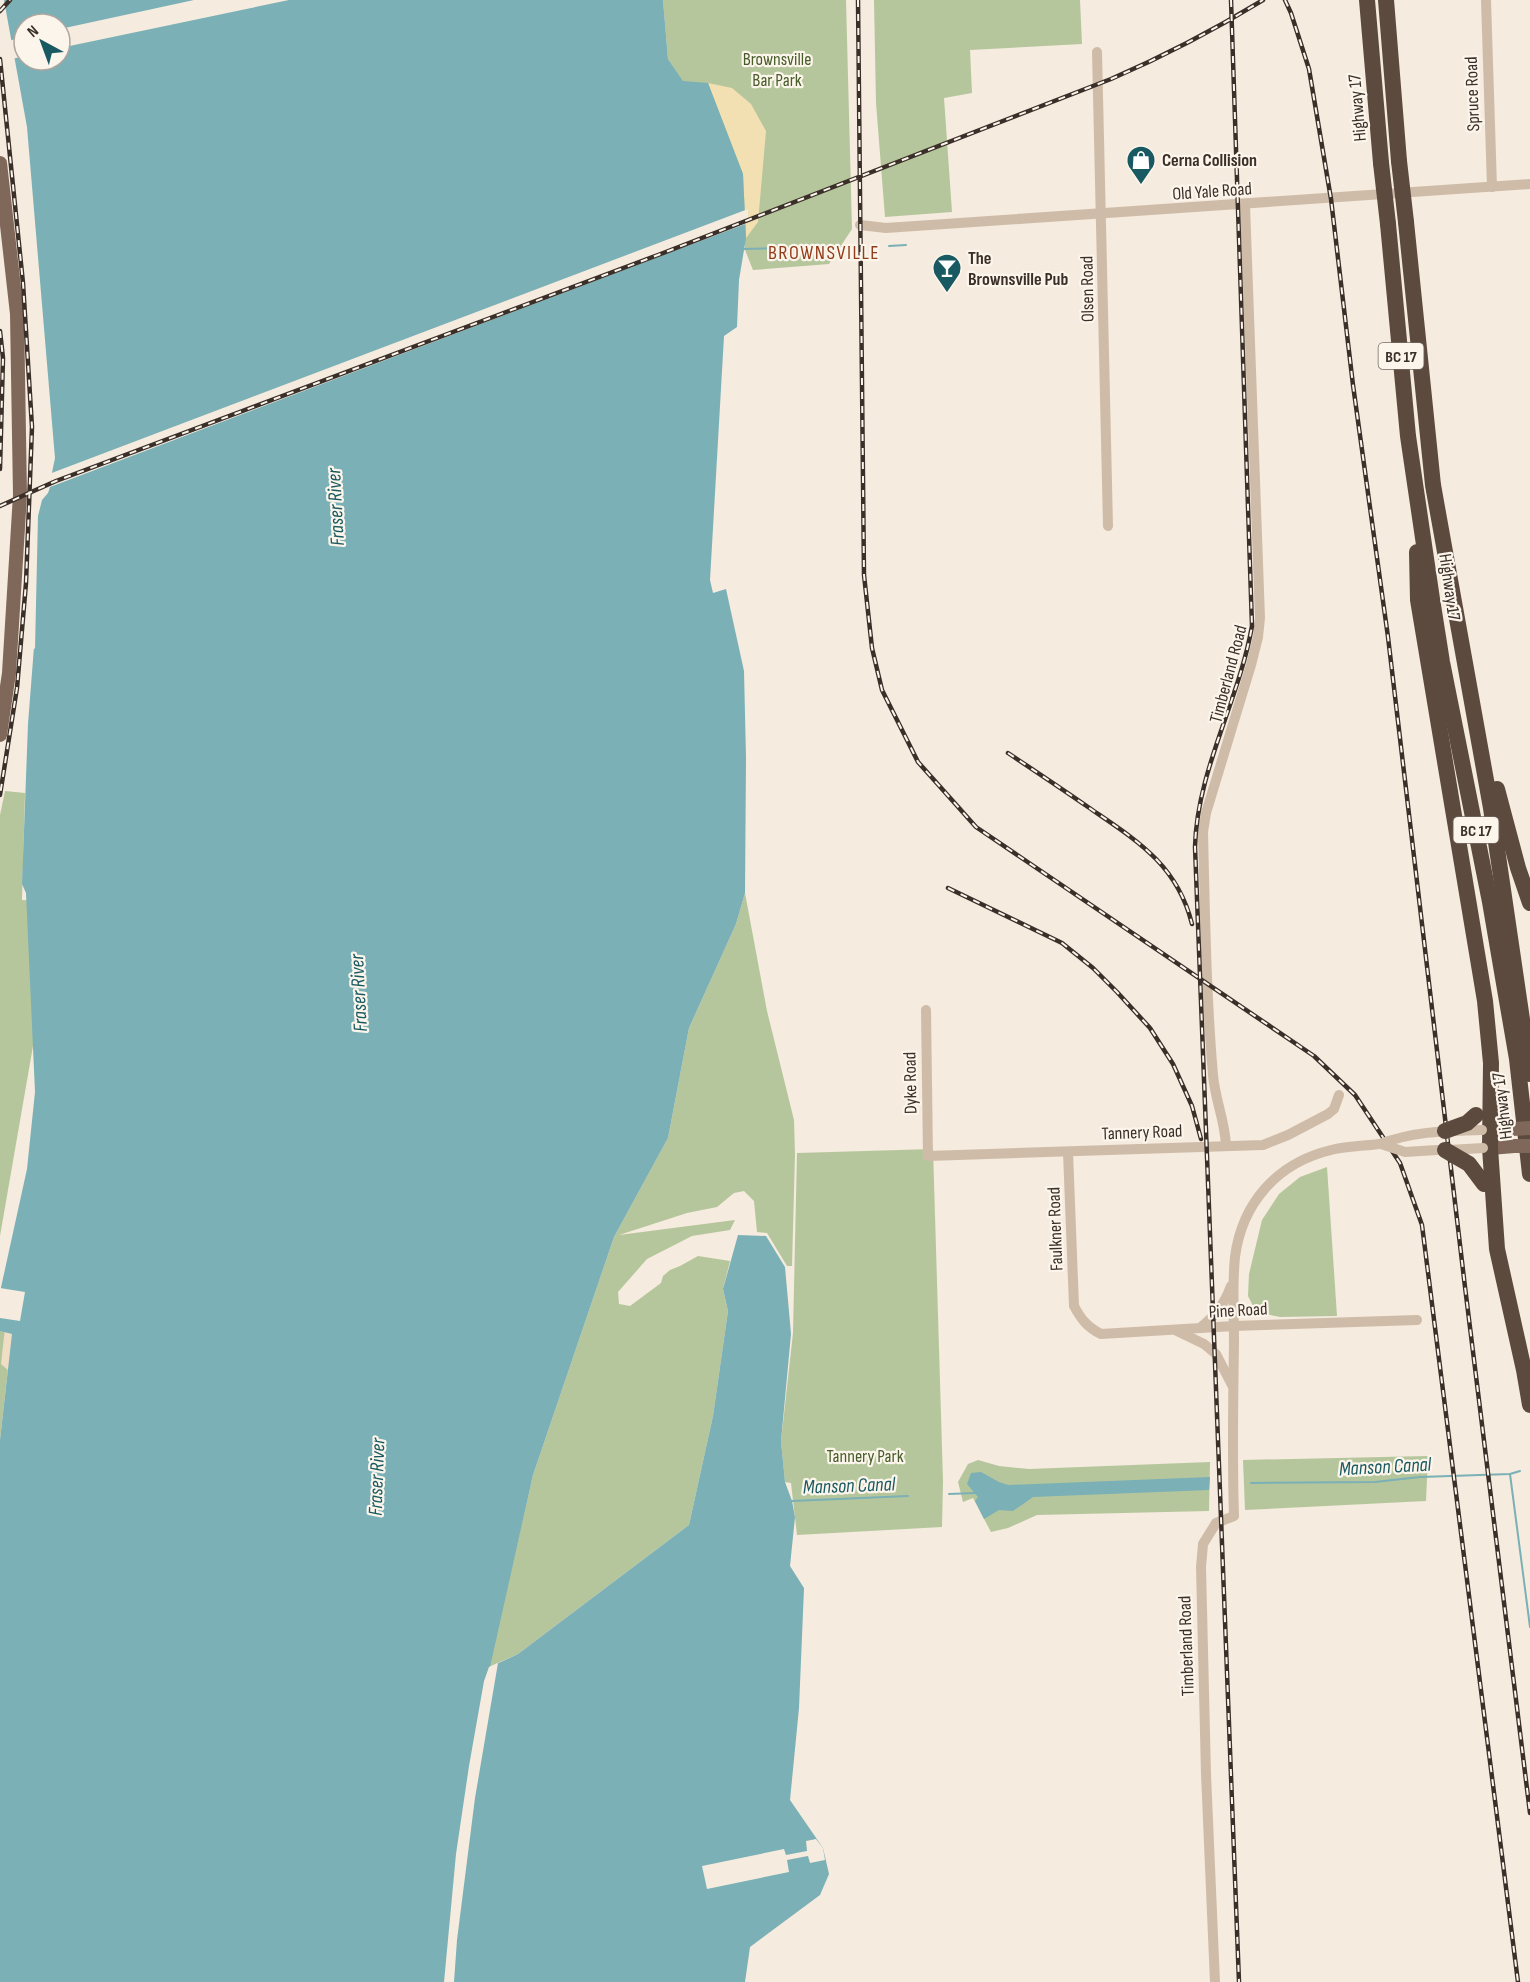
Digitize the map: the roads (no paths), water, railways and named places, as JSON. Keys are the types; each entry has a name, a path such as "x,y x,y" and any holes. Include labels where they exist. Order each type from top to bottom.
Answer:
{"highway":[{"name":"Highway 17","path":"1367,0 1408,436 1442,662 1490,902 1516,1059 1530,1174"},
{"name":"Highway 17","path":"1386,0 1399,161 1433,485 1495,830 1530,1074"},
{"path":"1416,488 1418,600 1478,953 1491,1063 1486,1148 1492,1202 1502,1274 1530,1405"},
{"path":"1478,728 1530,903"},
{"path":"1445,1131 1467,1123 1481,1109 1488,1091 1491,1063"},
{"path":"1445,1150 1469,1164 1484,1184 1492,1202"}],"main road":[{"path":"0,163 17,314 20,495 9,673 0,735"},
{"path":"1486,1130 1530,1128"},
{"path":"1486,1148 1530,1146"}],"street":[{"name":"Spruce Road","path":"1486,0 1492,187"},
{"name":"Olsen Road","path":"1097,52 1108,526"},
{"name":"Old Yale Road","path":"860,225 879,229 1530,184"},
{"name":"Timberland Road","path":"1226,1146 1226,1127 1213,1078 1207,984 1203,832 1206,813 1253,657 1260,618 1245,205"},
{"name":"Dyke Road","path":"926,1010 928,1156"},
{"name":"Tannery Road","path":"928,1156 1263,1145 1288,1136 1328,1114 1334,1108 1339,1095"},
{"path":"1234,1326 1233,1281 1238,1237 1246,1215 1257,1196 1272,1179 1291,1165 1311,1156 1349,1147 1380,1144 1402,1136 1445,1131 1486,1130"},
{"path":"1380,1144 1405,1152 1486,1148"},
{"name":"Faulkner Road","path":"1068,1152 1074,1306"},
{"path":"1200,1329 1224,1304 1233,1281"},
{"name":"Pine Road","path":"1074,1306 1084,1323 1101,1334 1234,1326 1417,1320"},
{"name":"Timberland Road","path":"1215,1982 1206,1774 1201,1567 1203,1544 1215,1523 1234,1516 1232,1455 1234,1326"},
{"path":"1175,1330 1204,1344 1216,1354 1233,1388"}],"water":[{"name":"Fraser River","path":"4,0 663,0 668,59 683,81 708,83 743,174 746,238 739,280 737,327 724,336 710,580 713,593 726,589 744,671 745,893 736,924 689,1028 668,1138 614,1237 533,1475 490,1667 518,1654 689,1525 713,1416 728,1311 723,1289 738,1235 766,1236 785,1267 791,1334 781,1441 785,1482 795,1517 790,1566 804,1588 799,1708 790,1800 823,1848 829,1874 820,1895 750,1947 745,1982 0,1982 0,1440 12,1334 0,1331 0,1292 27,1169 35,1092 26,893 22,884 28,724 34,647 36,516 40,501 48,492 55,458 27,127 17,72 72,72 72,12 12,12 12,44"},
{"path":"981,1472 1008,1485 1210,1477 1209,1490 1033,1497 1013,1511 999,1510 984,1519 975,1501 978,1497 967,1484 971,1473"}],"waterway":[{"path":"889,246 906,245"},
{"path":"742,249 847,247"},
{"name":"Manson Canal","path":"1251,1483 1375,1482 1420,1477 1510,1474 1520,1471"},
{"path":"1510,1474 1530,1627"},
{"name":"Manson Canal","path":"949,1494 976,1493"},
{"name":"Manson Canal","path":"792,1501 908,1496"}],"railway":[{"path":"0,11 10,0"},
{"path":"858,0 864,575 872,648 882,690 918,762 976,827 1314,1056 1355,1095 1400,1163 1422,1225 1518,1982"},
{"path":"1231,0 1252,626 1238,681 1210,763 1197,818 1195,847 1239,1982"},
{"path":"0,506 56,481 658,255 1111,79 1188,42 1263,0"},
{"path":"1285,0 1309,69 1331,199 1353,385 1388,637 1530,1813"},
{"path":"0,59 23,283 32,427 26,583 17,688 0,795"},
{"path":"0,331 3,358 0,469"},
{"path":"1008,753 1122,831 1152,855 1176,885 1192,924"},
{"path":"948,888 1062,943 1093,968 1150,1028 1173,1064 1192,1106 1201,1139"}],"place":[{"name":"Cerna Collision","path":"1141,186"},
{"name":"The Brownsville Pub","path":"947,294"}],"district":[{"name":"BROWNSVILLE","path":"824,252"}],"park label":[{"name":"Brownsville Bar Park","path":"777,69"},
{"name":"Tannery Park","path":"865,1456"}]}
